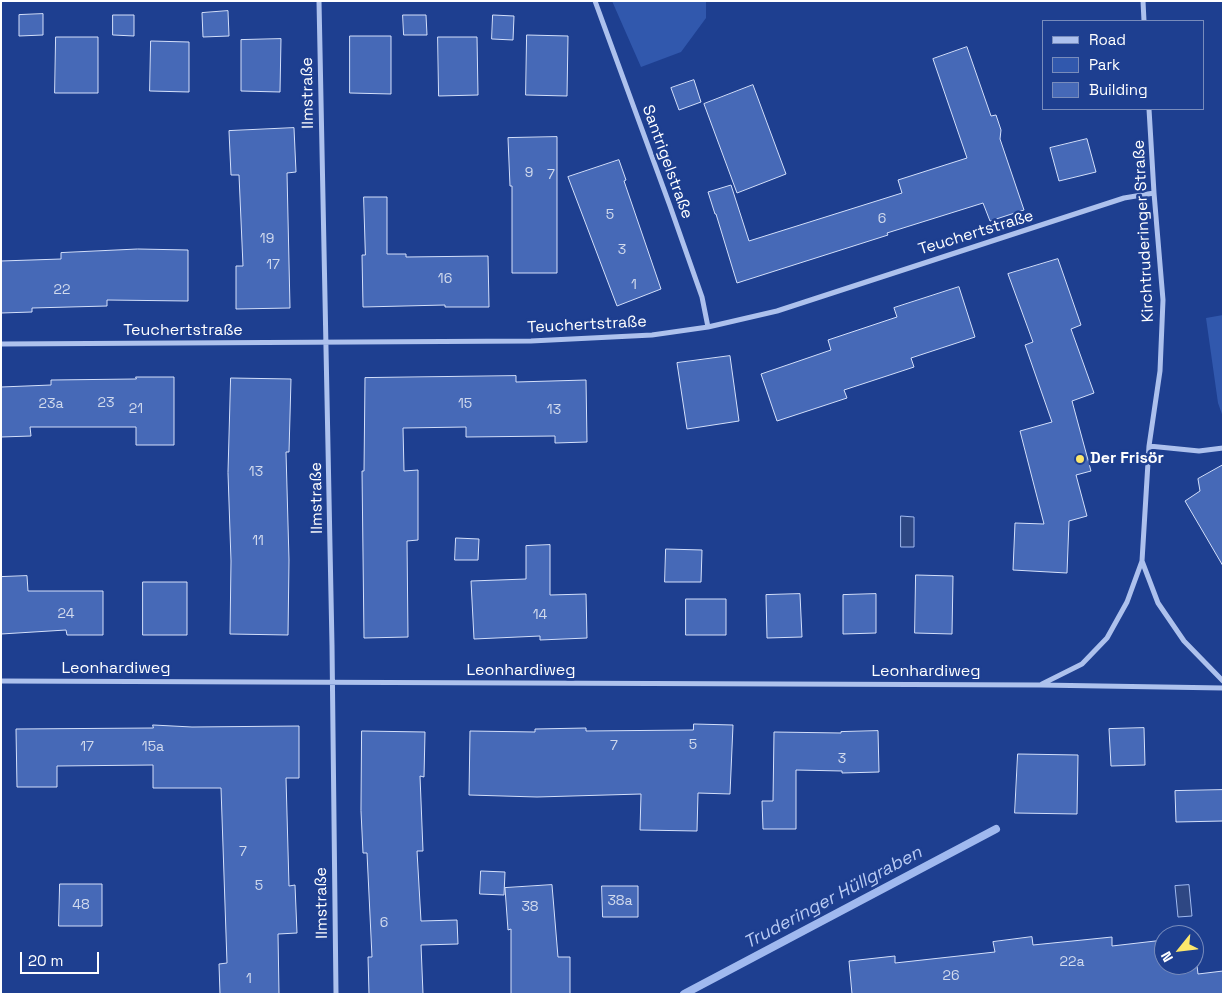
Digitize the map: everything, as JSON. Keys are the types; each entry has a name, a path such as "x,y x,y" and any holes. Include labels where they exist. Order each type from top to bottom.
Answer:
{"street":[{"name":"Ilmstraße","path":"318,1 326,343 336,994"},
{"path":"1143,1 1144,20"},
{"name":"Santrigelstraße","path":"596,4 702,297 708,327"},
{"name":"Kirchtruderinger Straße","path":"1142,561 1150,446 1160,371 1163,300 1149,110"},
{"name":"Teuchertstraße","path":"1,344 326,343 574,339 652,335 708,327 777,311 1124,198 1154,193"},
{"path":"1150,446 1199,451 1223,448"},
{"path":"1142,561 1158,603 1184,641 1223,681"},
{"name":"Leonhardiweg","path":"1040,685 1082,664 1107,638 1126,602 1142,561"},
{"name":"Leonhardiweg","path":"1,681 1040,685 1223,688"}],"green space":[{"path":"612,1 706,1 706,18 681,52 641,67"},
{"path":"1223,315 1223,417 1218,403 1206,318"}],"shaded area":[{"path":"901,516 914,517 914,547 901,547"},
{"path":"1189,885 1192,916 1178,917 1175,886"}],"building":[{"path":"228,11 229,36 203,37 202,13"},
{"path":"43,14 43,35 19,36 19,15"},
{"path":"113,15 134,15 134,36 113,35"},
{"path":"403,15 426,15 427,35 404,35"},
{"path":"493,15 514,16 513,40 492,39"},
{"path":"527,35 568,36 567,96 526,95"},
{"path":"350,36 391,36 391,94 350,93"},
{"path":"56,37 98,37 98,93 55,93"},
{"path":"438,37 477,37 478,95 439,96"},
{"path":"281,39 280,92 241,91 241,40"},
{"path":"151,41 189,42 189,92 150,91"},
{"path":"967,47 991,116 996,115 1001,130 1000,139 1024,210 990,221 983,203 737,283 708,192 731,185 749,241 902,193 898,180 967,158 933,59"},
{"path":"694,80 701,102 679,110 671,88"},
{"path":"753,85 786,174 737,193 704,104"},
{"path":"294,128 296,172 287,173 290,308 236,309 236,266 243,266 239,175 231,175 229,131"},
{"path":"557,137 557,273 512,273 512,186 510,186 508,138"},
{"path":"1087,139 1096,172 1059,181 1050,148"},
{"path":"619,160 626,180 624,181 661,289 617,306 568,177"},
{"path":"364,197 387,197 387,254 406,254 406,257 488,256 489,307 445,307 445,305 363,307 362,255 365,255"},
{"path":"138,249 188,250 188,301 107,300 107,306 32,308 32,312 1,313 1,261 61,259 61,253"},
{"path":"1058,259 1081,325 1071,329 1094,393 1072,401 1091,471 1076,475 1087,516 1069,521 1067,573 1013,570 1015,523 1044,524 1020,431 1052,422 1025,345 1033,342 1008,274"},
{"path":"959,287 975,337 911,358 914,367 844,390 847,398 777,421 761,374 831,350 828,340 897,317 894,308"},
{"path":"730,356 739,421 687,429 677,363"},
{"path":"516,376 516,382 586,380 587,442 555,443 555,436 466,437 466,427 403,428 404,471 418,470 418,540 407,541 408,637 364,638 362,471 364,471 365,378"},
{"path":"136,377 174,377 174,445 136,445 136,427 30,427 31,436 1,437 1,387 51,385 51,380 136,379"},
{"path":"231,378 291,379 289,452 286,452 289,560 288,635 230,634 231,561 228,473"},
{"path":"1223,465 1223,566 1185,501 1200,491 1198,479"},
{"path":"456,538 479,539 478,560 455,560"},
{"path":"550,545 550,595 586,594 587,638 540,640 540,636 474,639 471,581 526,579 526,546"},
{"path":"666,549 702,550 701,582 665,582"},
{"path":"916,575 953,576 952,634 915,633"},
{"path":"27,576 28,591 103,591 103,635 67,635 66,630 1,634 1,577"},
{"path":"143,582 187,582 187,635 143,635"},
{"path":"800,594 802,637 767,638 766,595"},
{"path":"876,594 876,633 843,634 843,595"},
{"path":"686,599 726,599 726,635 686,635"},
{"path":"694,724 733,725 730,794 698,793 697,831 640,830 641,794 537,797 469,795 470,731 535,732 535,729 586,728 586,731 693,730"},
{"path":"153,725 192,727 299,726 299,778 286,778 289,886 295,885 297,933 278,934 279,994 220,994 219,964 227,963 221,788 153,788 153,765 57,766 57,787 17,787 16,729 153,728"},
{"path":"1144,728 1145,765 1111,766 1109,729"},
{"path":"362,731 425,732 424,777 420,776 423,851 417,851 421,921 457,920 458,944 421,945 423,994 369,994 368,957 372,957 367,853 363,853 361,811"},
{"path":"878,731 879,772 842,773 842,771 796,770 796,829 763,829 762,801 773,801 774,732 841,733"},
{"path":"1018,754 1078,755 1077,814 1015,813"},
{"path":"1223,790 1223,821 1176,822 1175,791"},
{"path":"481,871 505,872 504,895 480,894"},
{"path":"60,884 102,884 102,926 59,926"},
{"path":"552,885 558,957 570,957 570,994 511,994 511,929 508,930 505,888"},
{"path":"602,886 638,886 638,917 603,917"},
{"path":"1032,937 1033,945 1112,937 1112,946 1154,941 1154,975 1204,975 1204,973 1223,971 1223,994 852,994 849,961 895,956 895,963 995,952 993,942"}],"waterway":[{"name":"Truderinger Hüllgraben","path":"684,994 996,829"}],"place":[{"name":"Der Frisör","path":"1080,459"}]}
